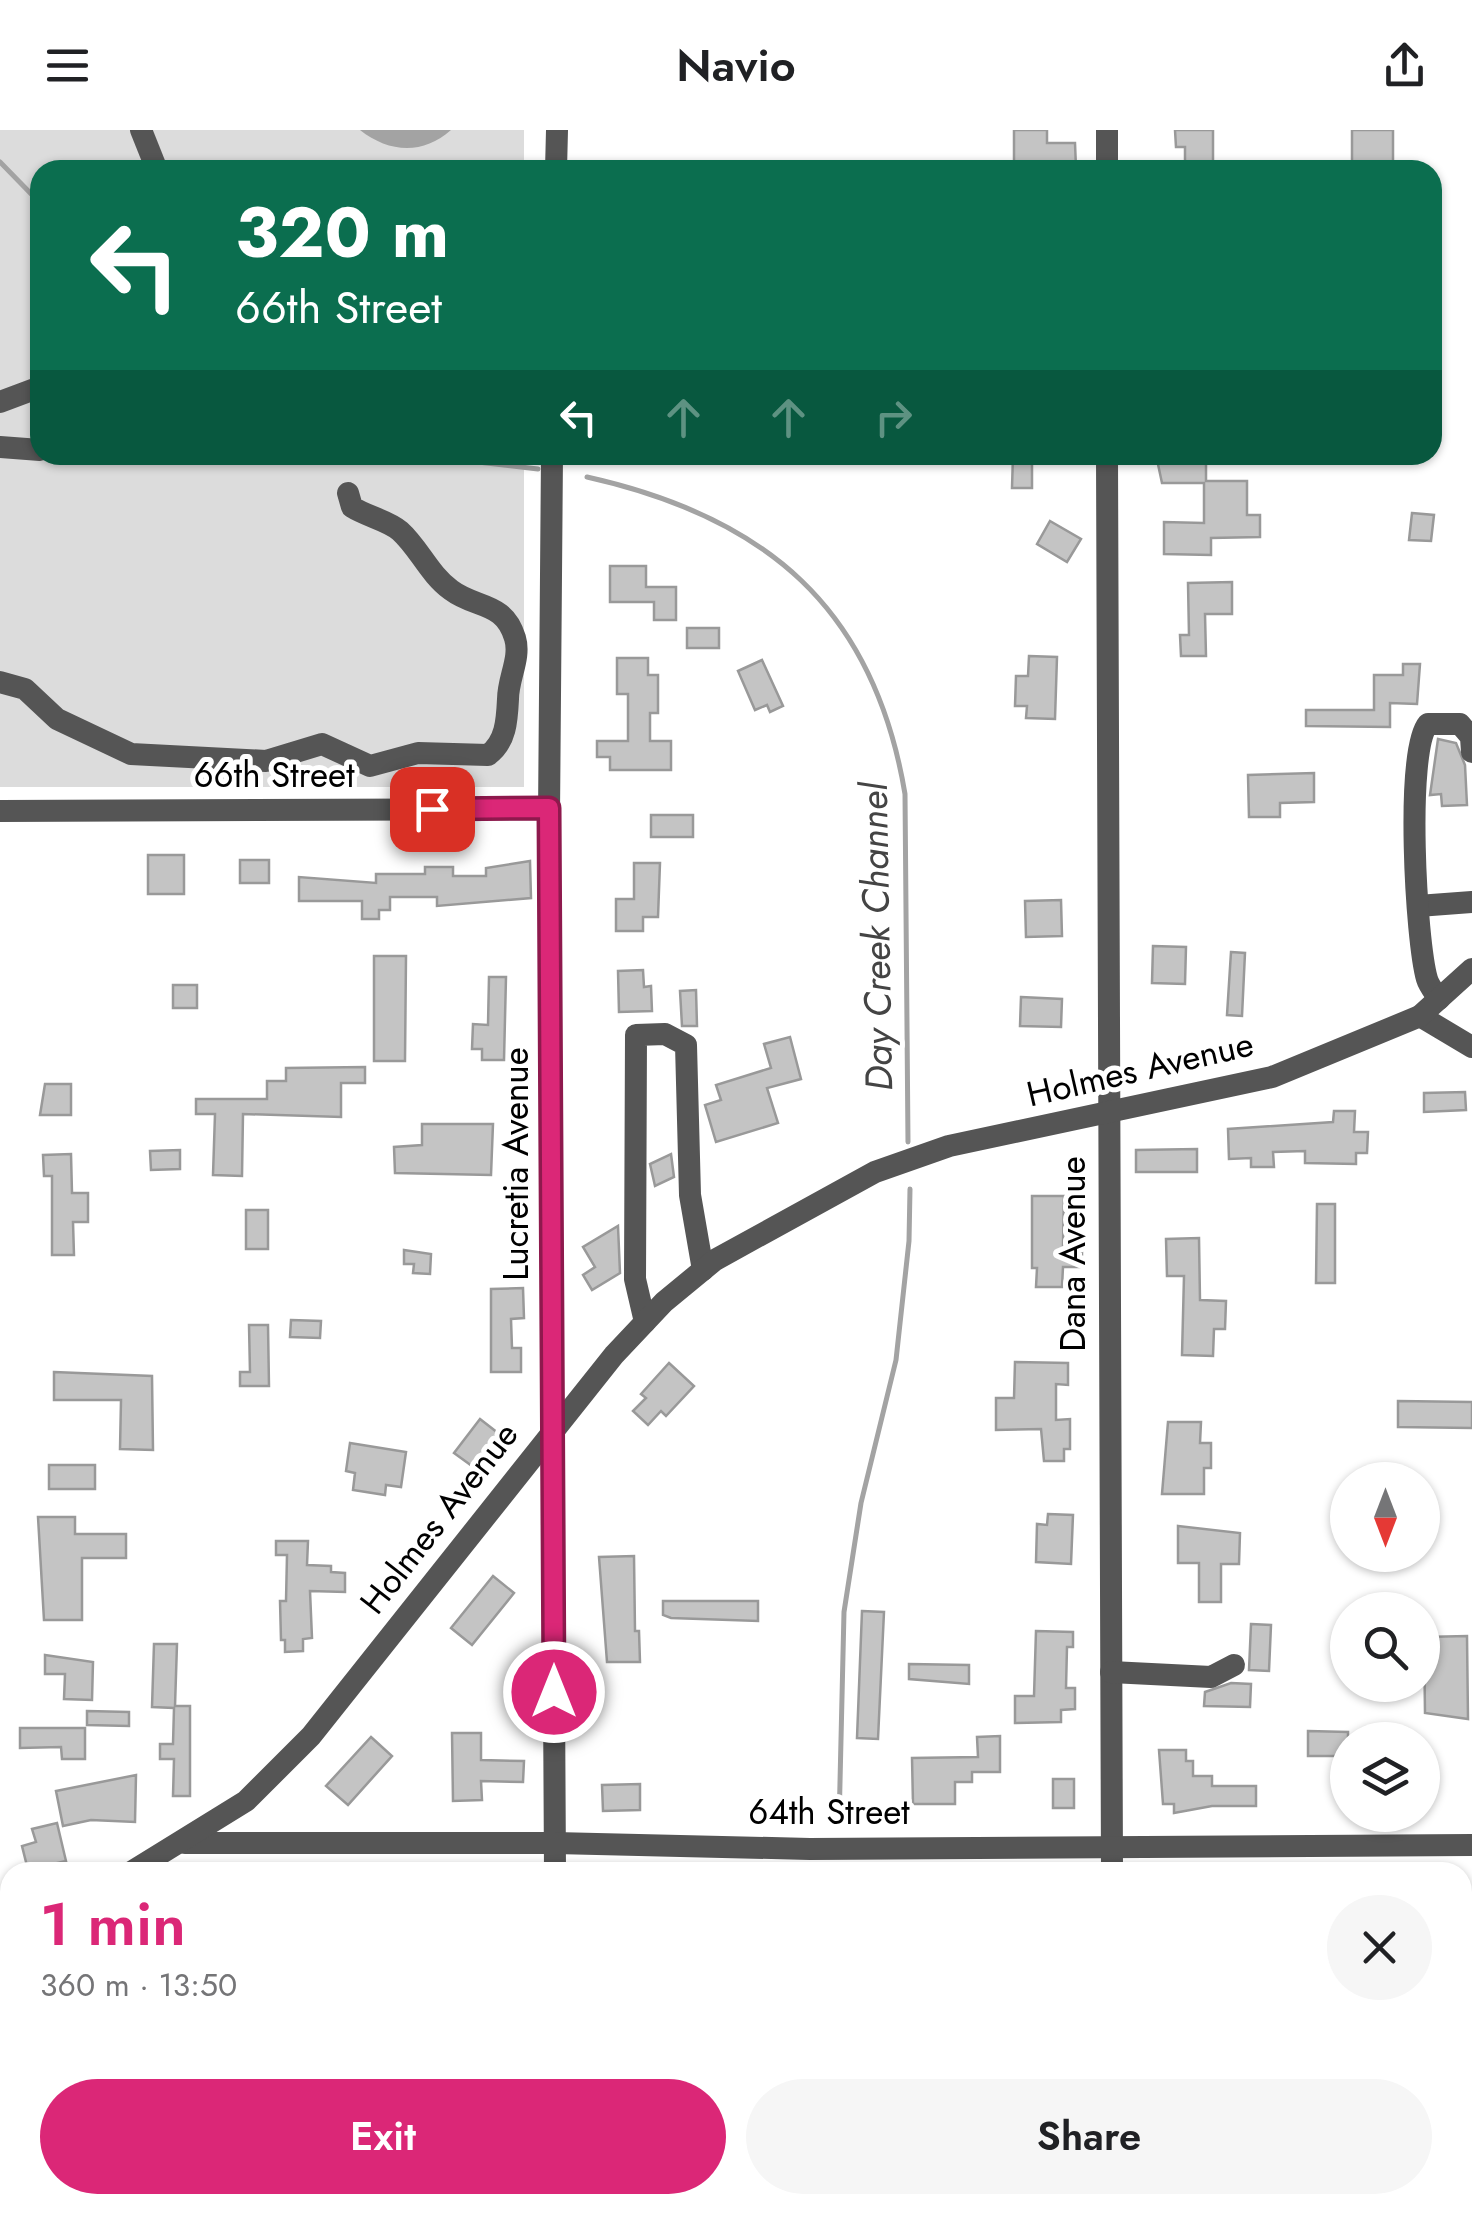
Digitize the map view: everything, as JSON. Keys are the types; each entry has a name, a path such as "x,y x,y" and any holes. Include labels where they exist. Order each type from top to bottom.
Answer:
{"street":[{"path":"141,130 152,160"},
{"path":"556,160 557,130"},
{"path":"1107,130 1107,160"},
{"path":"0,402 30,391"},
{"path":"0,447 30,449"},
{"name":"Lucretia Avenue","path":"552,465 549,808 556,1862"},
{"name":"Dana Avenue","path":"1107,465 1112,1862"},
{"path":"0,682 25,689 57,719 131,754 266,761 322,744 370,766 418,753 488,755 497,748 506,722 517,657 512,629 490,604 456,594 442,584 399,529 352,507 348,493"},
{"path":"1439,1000 1427,981 1418,906 1415,765 1424,727 1460,724 1471,738 1472,752"},
{"name":"66th Street","path":"0,811 549,808"},
{"path":"1418,906 1472,902"},
{"name":"Holmes Avenue","path":"150,1862 246,1801 311,1736 553,1430 645,1322 703,1270 875,1172 948,1146 1272,1077 1420,1016 1472,969"},
{"path":"1420,1016 1472,1047"},
{"path":"645,1322 635,1279 636,1035 665,1034 686,1045 690,1070 690,1196 703,1270"},
{"path":"1111,1672 1211,1676 1234,1665"},
{"name":"64th Street","path":"185,1843 556,1842 810,1849 1112,1844 1472,1845"}],"shaded area":[{"path":"0,130 524,130 524,160 30,160 30,465 524,465 524,787 0,787"},
{"path":"360,130 451,130 429,144 406,148 383,143"}],"building":[{"path":"1014,130 1047,130 1047,143 1075,143 1076,160 1014,160"},
{"path":"1175,130 1213,130 1213,160 1185,160 1185,147 1176,147"},
{"path":"1352,130 1393,130 1393,160 1352,160"},
{"path":"1013,465 1032,465 1032,488 1012,488"},
{"path":"1158,465 1206,465 1206,481 1247,481 1247,515 1260,515 1260,537 1211,538 1211,555 1164,554 1164,522 1204,523 1204,483 1162,483"},
{"path":"1412,513 1434,515 1431,541 1409,540"},
{"path":"1050,521 1081,539 1067,562 1037,544"},
{"path":"610,566 646,566 646,587 676,587 676,620 654,620 654,602 610,602"},
{"path":"1232,582 1232,614 1205,614 1206,656 1181,656 1180,635 1189,635 1188,583"},
{"path":"687,628 719,628 719,648 687,648"},
{"path":"1029,656 1057,657 1055,719 1026,718 1027,706 1015,706 1016,676 1028,676"},
{"path":"617,658 648,658 648,675 658,675 658,713 650,713 650,741 671,741 671,770 610,770 610,757 597,757 597,741 628,741 628,694 617,694"},
{"path":"762,660 783,706 770,712 767,705 755,710 738,671"},
{"path":"1403,664 1420,664 1417,704 1390,703 1390,727 1306,726 1306,710 1374,710 1374,675 1403,675"},
{"path":"1438,739 1456,743 1465,765 1467,805 1442,806 1441,794 1430,795"},
{"path":"1314,773 1314,802 1280,803 1280,817 1249,817 1248,775"},
{"path":"651,815 693,815 693,837 651,837"},
{"path":"148,855 184,855 184,894 148,894"},
{"path":"240,860 269,860 269,883 240,883"},
{"path":"530,861 531,898 437,906 437,897 390,897 390,910 379,910 379,919 362,919 362,901 299,901 299,877 376,883 376,874 425,874 425,867 453,867 453,876 486,876 486,868"},
{"path":"634,863 660,863 658,917 643,917 643,931 616,931 616,899 634,899"},
{"path":"1061,900 1062,936 1026,937 1025,901"},
{"path":"1153,946 1186,947 1185,984 1152,983"},
{"path":"1231,952 1245,953 1242,1016 1227,1015"},
{"path":"374,956 406,956 405,1061 374,1061"},
{"path":"643,970 644,987 651,986 652,1011 619,1012 618,971"},
{"path":"489,977 506,977 504,1060 482,1060 482,1049 472,1049 473,1024 488,1025"},
{"path":"173,985 197,985 197,1008 173,1008"},
{"path":"696,990 697,1026 682,1026 680,991"},
{"path":"1021,997 1062,999 1061,1027 1020,1026"},
{"path":"790,1037 801,1079 767,1088 778,1123 716,1142 705,1105 721,1100 716,1085 771,1068 764,1044"},
{"path":"365,1067 365,1083 341,1083 341,1117 243,1114 242,1176 213,1175 215,1114 196,1114 196,1099 267,1099 267,1081 286,1081 286,1068"},
{"path":"45,1084 71,1084 71,1115 40,1115"},
{"path":"1465,1092 1466,1110 1424,1112 1424,1093"},
{"path":"1334,1111 1355,1111 1354,1132 1368,1132 1367,1153 1356,1153 1356,1164 1305,1163 1305,1151 1273,1152 1274,1167 1251,1167 1251,1158 1229,1159 1228,1129 1333,1122"},
{"path":"422,1124 493,1124 491,1175 395,1173 394,1147 422,1145"},
{"path":"1197,1149 1197,1172 1136,1172 1136,1150"},
{"path":"180,1150 180,1169 151,1170 150,1151"},
{"path":"71,1154 72,1193 88,1193 88,1222 73,1222 74,1255 52,1255 52,1176 44,1176 43,1155"},
{"path":"671,1154 674,1177 655,1186 650,1164"},
{"path":"1032,1196 1064,1196 1063,1245 1082,1245 1082,1267 1063,1267 1062,1287 1036,1287 1037,1268 1032,1268"},
{"path":"1317,1204 1335,1204 1335,1283 1316,1283"},
{"path":"246,1210 268,1210 268,1249 246,1249"},
{"path":"618,1226 620,1273 592,1290 583,1275 595,1267 583,1247"},
{"path":"1199,1238 1200,1300 1226,1301 1225,1329 1214,1329 1213,1356 1182,1355 1184,1276 1167,1276 1166,1239"},
{"path":"404,1250 431,1254 430,1274 413,1273 414,1264 404,1264"},
{"path":"523,1288 524,1318 511,1319 512,1348 521,1348 521,1372 491,1372 491,1289"},
{"path":"291,1320 321,1321 320,1338 290,1337"},
{"path":"249,1325 268,1325 269,1386 240,1386 240,1372 250,1372"},
{"path":"1015,1362 1068,1363 1068,1385 1056,1384 1056,1420 1070,1419 1070,1449 1064,1449 1064,1461 1044,1461 1041,1429 996,1430 996,1398 1014,1398"},
{"path":"669,1363 694,1386 666,1416 661,1411 648,1425 633,1411 646,1398 641,1394"},
{"path":"54,1372 152,1376 153,1450 120,1449 121,1400 54,1400"},
{"path":"1398,1401 1472,1402 1472,1428 1398,1427"},
{"path":"480,1419 498,1433 472,1466 454,1453"},
{"path":"1168,1422 1201,1422 1200,1443 1211,1443 1211,1468 1204,1468 1204,1494 1162,1494"},
{"path":"350,1443 406,1452 401,1487 386,1485 385,1495 353,1490 355,1473 346,1471"},
{"path":"49,1465 95,1465 95,1489 49,1489"},
{"path":"1048,1514 1073,1515 1071,1564 1036,1562 1037,1524 1047,1525"},
{"path":"38,1517 75,1517 75,1534 126,1534 126,1558 82,1558 82,1620 44,1620"},
{"path":"1178,1526 1240,1533 1239,1564 1221,1564 1221,1602 1199,1602 1199,1563 1178,1563"},
{"path":"276,1541 308,1541 307,1565 331,1566 331,1572 345,1573 345,1592 310,1591 312,1638 303,1639 303,1651 285,1652 285,1640 281,1640 280,1601 286,1601 287,1555 276,1555"},
{"path":"634,1556 635,1631 639,1631 640,1662 607,1662 599,1557"},
{"path":"493,1576 514,1593 472,1645 451,1628"},
{"path":"663,1601 758,1601 758,1621 671,1618 663,1615"},
{"path":"862,1611 884,1612 878,1739 857,1738"},
{"path":"1251,1624 1271,1625 1269,1671 1249,1670"},
{"path":"1036,1631 1073,1632 1073,1647 1067,1647 1066,1688 1075,1688 1075,1709 1061,1710 1061,1722 1015,1723 1015,1696 1034,1696"},
{"path":"1467,1636 1468,1719 1425,1713 1425,1702 1440,1702 1440,1637"},
{"path":"154,1644 177,1644 175,1706 190,1706 190,1796 173,1796 174,1759 160,1759 160,1744 173,1744 174,1708 152,1707"},
{"path":"45,1655 93,1662 92,1700 64,1699 65,1674 45,1674"},
{"path":"909,1664 969,1665 969,1684 909,1679"},
{"path":"1231,1683 1251,1684 1250,1707 1204,1706 1205,1692"},
{"path":"87,1711 129,1712 129,1726 87,1725"},
{"path":"20,1728 85,1728 85,1759 62,1759 61,1747 20,1748"},
{"path":"1308,1731 1330,1732 1330,1756 1308,1756"},
{"path":"452,1733 481,1733 481,1760 524,1761 523,1782 481,1781 482,1800 453,1801"},
{"path":"1000,1736 1000,1772 972,1772 972,1782 955,1782 955,1804 913,1804 912,1758 978,1757 977,1737"},
{"path":"371,1737 392,1756 348,1805 326,1786"},
{"path":"1159,1750 1186,1750 1186,1761 1193,1761 1193,1776 1212,1776 1212,1786 1256,1786 1256,1806 1212,1806 1174,1813 1174,1804 1163,1804"},
{"path":"136,1775 135,1822 91,1820 63,1826 56,1791"},
{"path":"1053,1779 1074,1779 1074,1808 1053,1808"},
{"path":"640,1784 640,1810 603,1811 602,1785"},
{"path":"57,1823 66,1861 26,1862 22,1846 36,1842 32,1829"}],"waterway":[{"name":"Day Creek Channel","path":"0,162 30,193"},
{"name":"Day Creek Channel","path":"504,465 538,469"},
{"name":"Day Creek Channel","path":"587,477 651,494 708,517 758,546 802,581 838,623 867,672 890,729 905,794 908,1142"},
{"name":"Day Creek Channel","path":"839,1825 844,1612 861,1503 896,1360 909,1241 910,1189"}],"route":[{"path":"432,809 549,808 554,1692"}]}
